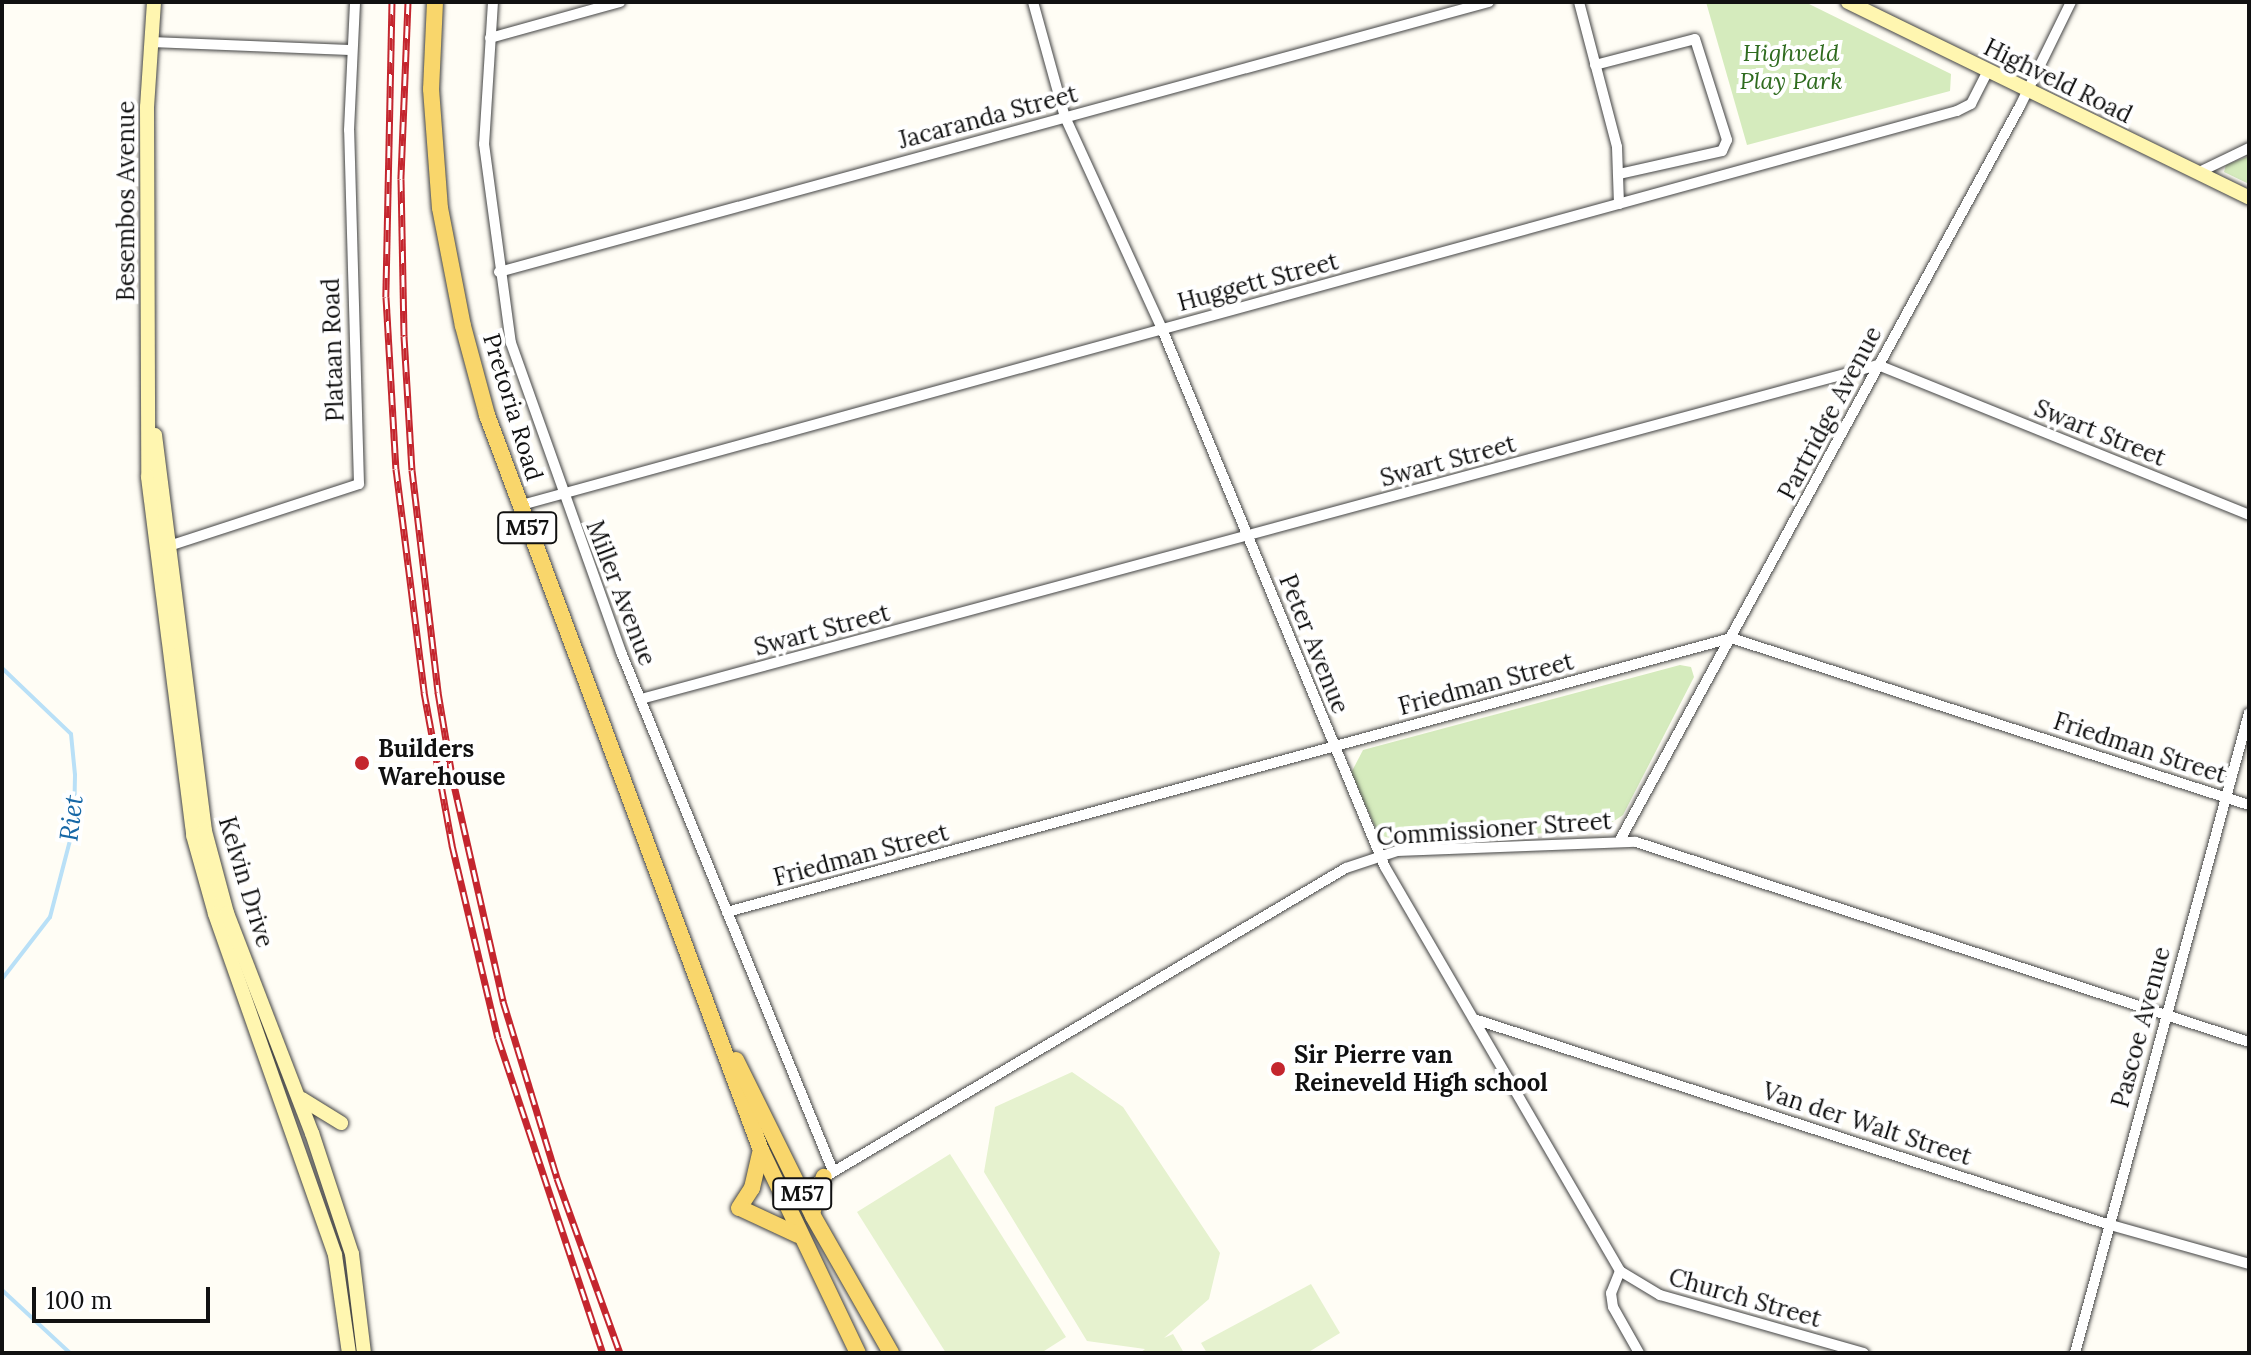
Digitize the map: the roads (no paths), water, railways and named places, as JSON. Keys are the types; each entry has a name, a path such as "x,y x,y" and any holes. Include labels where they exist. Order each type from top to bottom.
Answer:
{"main road":[{"name":"Pretoria Road","path":"435,2 431,89 443,223 463,326 518,506 720,1031 761,1150 858,1353"},
{"name":"Pretoria Road","path":"720,1031 812,1213 891,1353"},
{"path":"761,1150 752,1188 740,1208 799,1235"},
{"path":"812,1213 829,1174"}],"street":[{"name":"Besembos Avenue","path":"150,403 150,42 154,2"},
{"name":"Plataan Road","path":"165,548 359,484 352,343 351,50 355,2"},
{"name":"Miller Avenue","path":"493,2 483,128 499,272 511,343 561,492 829,1174"},
{"path":"490,38 620,2"},
{"name":"Peter Avenue","path":"1033,2 1065,117 1162,329 1379,853 1620,1271"},
{"name":"Jacaranda Street","path":"499,272 1489,2"},
{"path":"1579,2 1619,174 1619,204"},
{"name":"Highveld Road","path":"1848,2 2249,198"},
{"name":"Partridge Avenue","path":"1620,840 2027,90 2071,2"},
{"path":"1595,65 1695,39 1728,144 1722,151 1670,166 1619,174"},
{"path":"150,42 351,50"},
{"name":"Huggett Street","path":"518,506 1957,111 1971,104 1988,71"},
{"path":"2197,173 2249,148"},
{"name":"Swart Street","path":"641,699 1878,365 2249,515"},
{"name":"Kelvin Drive","path":"150,403 148,477 165,548 205,831 227,913 299,1096 352,1254 364,1353"},
{"name":"Kelvin Drive","path":"165,548 193,835 215,914 335,1255 349,1353"},
{"name":"Friedman Street","path":"727,912 1731,638 2249,805"},
{"name":"Pascoe Avenue","path":"2075,1353 2107,1224 2249,713"},
{"name":"Commissioner Street","path":"783,1199 802,1192 1379,853 1620,840 2249,1042"},
{"name":"Van der Walt Street","path":"1474,1019 2107,1224 2249,1264"},
{"path":"299,1096 341,1123"},
{"path":"1620,1271 1611,1293 1613,1307 1639,1353"},
{"name":"Church Street","path":"1620,1271 1660,1295 1864,1353"}],"waterway":[{"name":"Riet","path":"2,668 71,734 75,775 74,825 50,917 2,979"},
{"name":"Riet","path":"2,1290 70,1353"}],"railway":[{"path":"392,2 386,297 396,469 424,692 452,845 498,1038 603,1353"},
{"path":"408,2 401,179 404,336 412,470 438,692 452,776 503,1001 557,1178 620,1353"}],"place":[{"name":"Builders Warehouse","path":"362,763"},
{"name":"Sir Pierre van Reineveld High school","path":"1278,1069"}],"park label":[{"name":"Highveld Play Park","path":"1791,67"}]}
